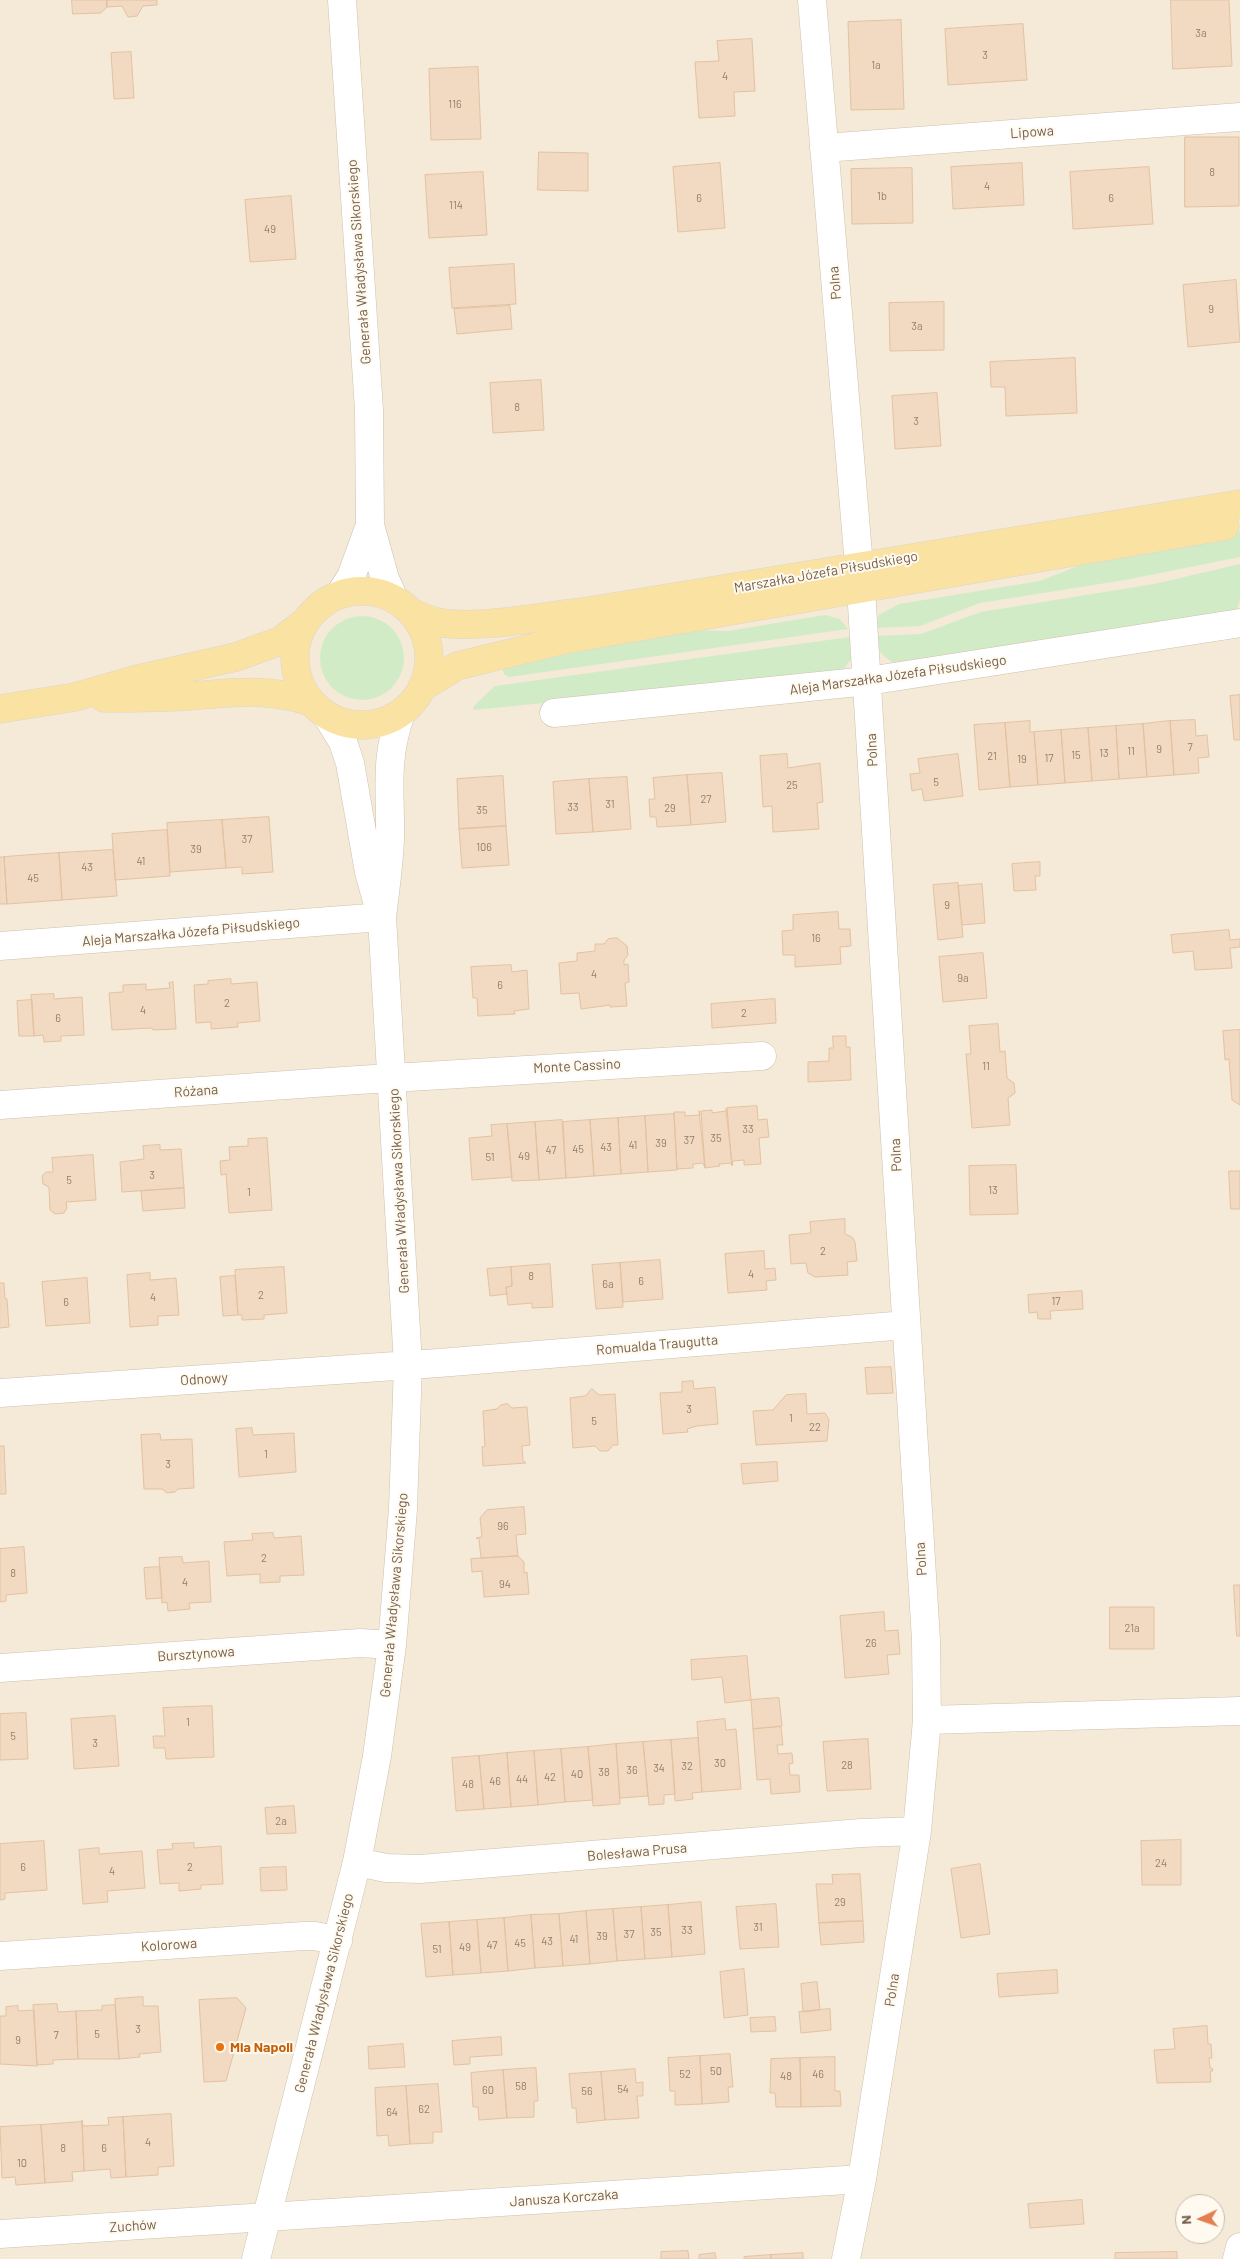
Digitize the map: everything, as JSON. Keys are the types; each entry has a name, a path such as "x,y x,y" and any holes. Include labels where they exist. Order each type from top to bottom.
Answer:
{"main road":[{"name":"Marszałka Józefa Piłsudskiego","path":"423,687 457,666 568,638 860,578 1240,504"},
{"name":"Marszałka Józefa Piłsudskiego","path":"403,606 436,622 484,623 860,578 1240,523"},
{"path":"0,709 75,697 138,679 236,657 280,642 321,605 340,594 358,590 376,592 403,606 423,629 429,648 429,668 423,687 414,702 401,713 384,722 364,725 346,723 287,694 241,691 141,698 75,697"},
{"path":"306,620 297,640 295,662 300,683 319,709"}],"street":[{"name":"Generała Władysława Sikorskiego","path":"342,0 369,410 370,525 385,579 403,606"},
{"name":"Polna","path":"812,0 868,682 926,1640 926,1720 916,1831 862,2179 846,2259"},
{"name":"Lipowa","path":"824,148 1240,117"},
{"name":"Generała Władysława Sikorskiego","path":"340,594 351,577 370,525"},
{"name":"Aleja Marszałka Józefa Piłsudskiego","path":"554,714 868,682 1240,623"},
{"name":"Generała Władysława Sikorskiego","path":"319,709 343,742 350,763 369,872 382,916"},
{"name":"Generała Władysława Sikorskiego","path":"256,2259 357,1862 377,1756 392,1645 402,1509 408,1365 393,1077 382,916 389,846 389,759 393,736 401,713"},
{"name":"Aleja Marszałka Józefa Piłsudskiego","path":"0,946 122,938 382,916"},
{"name":"Monte Cassino","path":"393,1077 762,1056"},
{"name":"Różana","path":"0,1105 393,1077"},
{"name":"Romualda Traugutta","path":"408,1365 906,1325"},
{"name":"Odnowy","path":"0,1394 408,1365"},
{"name":"Bursztynowa","path":"0,1668 360,1643 392,1645"},
{"path":"926,1720 1240,1711"},
{"name":"Bolesława Prusa","path":"357,1862 386,1868 420,1869 851,1834 916,1831"},
{"name":"Kolorowa","path":"0,1956 304,1936 315,1936 338,1941"},
{"name":"Janusza Korczaka","path":"267,2218 862,2179"},
{"name":"Zuchów","path":"0,2234 267,2218"},
{"path":"1237,2259 1240,2247"}],"shaded area":[{"path":"0,0 1240,0 1240,2259 0,2259"}],"green space":[{"path":"1240,531 1240,557 1125,580 980,603 920,626 876,628 879,615 899,604 1040,581 1101,557"},
{"path":"1240,564 1240,600 1236,613 896,665 877,646 876,636 921,634 981,612 1154,584"},
{"path":"825,615 840,619 848,629 509,677 504,674 501,665 654,629 728,631"},
{"path":"362,616 385,623 397,635 404,658 397,681 385,693 362,700 339,693 327,681 320,658 327,635 339,623"},
{"path":"850,637 854,655 841,673 474,710 473,707 495,686"}],"building":[{"path":"72,0 107,0 107,7 101,13 73,14"},
{"path":"107,0 157,0 157,5 143,6 137,16 128,17 122,6 107,7"},
{"path":"1171,0 1229,0 1232,66 1173,69"},
{"path":"901,20 904,109 851,110 848,22"},
{"path":"1023,24 1027,80 948,85 945,29"},
{"path":"752,39 755,91 734,92 735,116 699,118 695,62 719,61 717,41"},
{"path":"131,52 134,98 114,99 111,53"},
{"path":"478,67 481,139 431,140 429,69"},
{"path":"1185,137 1239,137 1239,206 1185,207"},
{"path":"539,152 588,153 588,191 538,190"},
{"path":"720,163 725,228 678,232 673,167"},
{"path":"1022,163 1024,205 953,209 951,167"},
{"path":"1149,167 1153,224 1073,229 1070,172"},
{"path":"912,168 913,223 852,224 851,169"},
{"path":"483,172 487,235 429,238 425,175"},
{"path":"291,196 296,259 250,262 245,200"},
{"path":"514,264 516,304 452,308 449,268"},
{"path":"1236,280 1240,342 1188,347 1183,285"},
{"path":"944,302 944,350 890,351 889,303"},
{"path":"510,306 512,329 457,334 454,309"},
{"path":"1075,358 1077,413 1006,416 1005,387 991,387 990,362"},
{"path":"541,380 544,430 493,433 490,383"},
{"path":"937,393 941,446 895,449 892,396"},
{"path":"1240,695 1240,740 1234,740 1230,696"},
{"path":"1195,720 1196,736 1207,735 1209,757 1198,758 1199,773 1174,775 1170,721"},
{"path":"1030,721 1030,732 1034,732 1038,785 1010,787 1005,723"},
{"path":"1170,721 1174,775 1147,777 1143,724"},
{"path":"1005,723 1010,787 979,790 974,725"},
{"path":"1143,724 1147,777 1119,779 1116,726"},
{"path":"1116,726 1119,779 1092,781 1088,728"},
{"path":"1088,728 1092,781 1065,783 1061,730"},
{"path":"1061,730 1065,783 1038,785 1034,732"},
{"path":"787,754 788,768 820,763 823,802 817,803 819,829 773,832 772,806 763,807 760,756"},
{"path":"958,754 963,796 924,801 922,789 912,791 910,774 920,773 918,759"},
{"path":"722,773 726,822 691,825 687,775"},
{"path":"687,775 691,825 657,827 656,817 650,817 649,799 655,799 653,778"},
{"path":"503,776 506,826 459,829 457,779"},
{"path":"627,777 631,829 593,832 589,779"},
{"path":"589,779 593,832 556,834 553,782"},
{"path":"269,817 273,872 242,874 242,867 226,868 222,820"},
{"path":"222,820 226,868 170,872 167,823"},
{"path":"506,826 509,865 462,868 459,829"},
{"path":"167,830 170,876 115,880 112,834"},
{"path":"113,850 117,896 62,900 59,853"},
{"path":"59,853 62,900 7,904 4,857"},
{"path":"0,857 4,857 7,904 0,904"},
{"path":"1040,862 1040,876 1035,876 1036,890 1014,891 1012,864"},
{"path":"958,883 963,937 938,940 933,885"},
{"path":"982,884 985,923 962,925 958,886"},
{"path":"838,912 839,929 850,929 851,946 840,947 841,964 795,967 795,955 783,955 782,931 793,930 793,915"},
{"path":"1229,930 1230,940 1240,939 1240,947 1230,948 1232,968 1195,970 1193,951 1173,953 1171,935"},
{"path":"617,938 627,946 628,955 624,960 624,965 628,964 629,982 625,983 627,1006 610,1007 610,1005 581,1009 579,993 561,994 559,963 577,961 577,953 595,951 595,944 604,944 608,939"},
{"path":"983,953 987,998 943,1002 939,957"},
{"path":"511,965 512,972 527,970 529,1009 514,1011 515,1014 478,1016 477,998 473,998 471,967"},
{"path":"231,979 231,984 257,982 260,1021 237,1023 238,1027 211,1029 211,1022 196,1023 194,985 208,984 208,981"},
{"path":"173,982 176,1029 112,1030 109,993 123,992 123,985 146,984 146,990 170,988 169,983"},
{"path":"54,994 54,999 82,997 84,1035 61,1036 61,1041 44,1042 43,1035 34,1036 31,995"},
{"path":"775,999 776,1023 712,1028 711,1004"},
{"path":"32,1000 34,1036 19,1036 17,1001"},
{"path":"998,1024 1000,1052 1005,1051 1007,1078 1014,1083 1015,1093 1008,1098 1010,1125 972,1128 966,1054 971,1054 969,1026"},
{"path":"1240,1030 1240,1105 1232,1100 1229,1059 1225,1060 1223,1031"},
{"path":"833,1036 846,1036 846,1047 850,1047 851,1080 808,1082 808,1062 829,1061 829,1048 833,1048"},
{"path":"757,1106 758,1120 767,1119 769,1137 759,1138 761,1164 744,1165 744,1160 733,1161 732,1166 727,1108"},
{"path":"726,1109 732,1165 731,1163 719,1164 720,1166 705,1168 701,1111 712,1110 712,1113 726,1111"},
{"path":"674,1112 685,1112 685,1116 699,1115 705,1168 703,1163 693,1164 693,1168 677,1169"},
{"path":"674,1114 677,1170 648,1172 645,1116"},
{"path":"645,1116 648,1172 621,1174 618,1118"},
{"path":"618,1118 621,1174 594,1176 590,1120"},
{"path":"562,1120 566,1178 539,1180 535,1122"},
{"path":"590,1120 594,1176 566,1178 563,1122"},
{"path":"535,1122 539,1180 512,1181 507,1124"},
{"path":"507,1124 512,1177 472,1180 469,1138 492,1136 491,1125"},
{"path":"267,1138 272,1210 229,1213 226,1174 221,1175 220,1161 230,1160 229,1147 248,1146 248,1139"},
{"path":"160,1145 160,1150 181,1149 184,1188 122,1192 120,1162 144,1159 143,1146"},
{"path":"93,1155 96,1200 66,1202 67,1208 64,1213 55,1214 50,1210 49,1187 43,1184 42,1176 46,1172 53,1172 52,1158"},
{"path":"1016,1165 1018,1214 970,1215 969,1166"},
{"path":"1229,1171 1240,1171 1240,1209 1231,1209"},
{"path":"184,1188 185,1208 143,1211 141,1191"},
{"path":"845,1219 845,1234 852,1237 855,1242 857,1261 847,1262 848,1275 815,1277 808,1273 806,1263 791,1264 789,1235 811,1233 810,1222"},
{"path":"764,1251 765,1269 775,1268 776,1280 766,1281 767,1290 728,1293 725,1254"},
{"path":"660,1260 663,1299 623,1302 620,1263"},
{"path":"620,1263 623,1307 596,1309 592,1265"},
{"path":"550,1264 553,1307 532,1308 532,1303 508,1305 506,1287 512,1286 511,1267"},
{"path":"284,1267 287,1313 264,1315 264,1319 242,1320 242,1315 238,1315 235,1270"},
{"path":"511,1267 512,1286 506,1287 507,1294 490,1296 487,1269"},
{"path":"150,1273 150,1280 176,1278 179,1315 158,1316 158,1325 130,1327 127,1275"},
{"path":"235,1276 238,1315 223,1316 220,1277"},
{"path":"87,1278 90,1323 46,1326 42,1282"},
{"path":"0,1283 4,1283 9,1327 0,1328"},
{"path":"1082,1291 1083,1309 1050,1311 1051,1319 1038,1319 1037,1312 1029,1313 1028,1295"},
{"path":"891,1367 893,1393 867,1394 865,1368"},
{"path":"693,1381 694,1389 715,1387 718,1424 697,1426 687,1429 688,1432 663,1434 660,1393 682,1392 682,1382"},
{"path":"592,1389 599,1395 615,1394 618,1445 613,1445 608,1451 600,1451 595,1446 573,1448 570,1398 585,1396"},
{"path":"806,1394 807,1414 825,1413 829,1420 827,1441 756,1445 753,1411 773,1410 786,1395"},
{"path":"508,1404 512,1408 527,1407 530,1445 522,1446 523,1461 526,1463 483,1466 482,1447 485,1446 483,1411 497,1409 501,1405"},
{"path":"252,1428 253,1435 294,1433 296,1472 239,1477 236,1429"},
{"path":"160,1434 161,1440 192,1439 194,1488 178,1489 175,1492 167,1493 162,1489 144,1489 141,1435"},
{"path":"0,1446 4,1446 6,1494 0,1494"},
{"path":"777,1462 778,1481 743,1484 741,1464"},
{"path":"524,1507 526,1534 516,1535 518,1556 481,1558 479,1539 476,1538 482,1537 480,1518 487,1510"},
{"path":"273,1533 274,1538 301,1536 304,1575 280,1576 280,1582 260,1583 260,1574 227,1576 224,1542 253,1540 252,1534"},
{"path":"24,1547 27,1593 6,1595 6,1601 0,1602 0,1549"},
{"path":"518,1556 524,1562 524,1573 527,1572 529,1594 484,1597 482,1571 472,1572 471,1559"},
{"path":"182,1557 183,1563 209,1561 211,1602 189,1603 190,1609 168,1611 167,1602 162,1603 159,1558"},
{"path":"160,1567 162,1598 146,1599 144,1568"},
{"path":"1234,1585 1240,1585 1240,1636 1237,1636"},
{"path":"1110,1607 1154,1607 1154,1649 1110,1649"},
{"path":"884,1612 885,1631 898,1630 900,1654 887,1655 889,1674 845,1678 840,1616"},
{"path":"747,1656 751,1700 725,1703 722,1677 692,1680 691,1660"},
{"path":"779,1698 782,1726 753,1729 751,1700"},
{"path":"212,1706 214,1757 166,1759 165,1748 154,1748 153,1736 165,1736 163,1708"},
{"path":"26,1713 28,1759 0,1760 0,1714"},
{"path":"115,1716 119,1766 74,1769 71,1719"},
{"path":"725,1719 726,1730 736,1729 741,1789 702,1792 697,1722"},
{"path":"781,1727 783,1745 777,1745 778,1754 792,1753 793,1763 789,1764 790,1775 799,1775 800,1792 771,1794 770,1779 757,1780 753,1729"},
{"path":"698,1738 702,1792 692,1793 693,1799 675,1801 671,1740"},
{"path":"868,1739 871,1789 827,1791 823,1742"},
{"path":"671,1740 675,1794 664,1795 664,1804 649,1805 643,1742"},
{"path":"643,1742 648,1796 620,1798 616,1744"},
{"path":"616,1744 620,1804 593,1806 588,1747"},
{"path":"588,1747 593,1800 565,1802 561,1749"},
{"path":"561,1749 565,1802 538,1805 534,1751"},
{"path":"534,1751 538,1805 511,1807 507,1753"},
{"path":"507,1753 511,1807 484,1809 479,1756"},
{"path":"479,1756 484,1809 456,1811 452,1758"},
{"path":"294,1806 296,1833 267,1834 265,1808"},
{"path":"1181,1840 1181,1885 1142,1885 1141,1841"},
{"path":"44,1841 47,1890 5,1893 5,1899 0,1900 0,1844"},
{"path":"194,1843 194,1848 221,1846 223,1884 201,1885 201,1889 179,1891 179,1883 160,1884 157,1850 173,1849 172,1844"},
{"path":"99,1848 99,1854 142,1851 145,1888 107,1891 108,1902 83,1904 79,1850"},
{"path":"980,1864 990,1934 961,1938 951,1869"},
{"path":"286,1867 287,1890 261,1891 260,1868"},
{"path":"860,1874 863,1921 819,1923 816,1884 833,1884 832,1875"},
{"path":"701,1902 705,1954 672,1957 668,1905"},
{"path":"776,1904 779,1947 740,1949 736,1907"},
{"path":"668,1905 672,1957 645,1959 641,1907"},
{"path":"641,1907 645,1959 617,1961 613,1909"},
{"path":"613,1909 617,1961 590,1964 586,1911"},
{"path":"586,1911 590,1964 563,1966 559,1914"},
{"path":"559,1914 563,1966 535,1968 531,1915"},
{"path":"531,1915 535,1968 508,1971 504,1918"},
{"path":"504,1918 508,1971 481,1973 477,1920"},
{"path":"477,1920 481,1973 453,1975 449,1922"},
{"path":"863,1921 864,1942 821,1945 819,1923"},
{"path":"449,1922 453,1975 426,1977 421,1924"},
{"path":"744,1969 748,2015 724,2018 720,1972"},
{"path":"1057,1970 1058,1993 999,1997 997,1974"},
{"path":"817,1982 820,2010 803,2012 801,1984"},
{"path":"143,1997 143,2006 158,2006 161,2052 139,2054 140,2057 119,2059 115,1999"},
{"path":"237,1998 246,2008 226,2081 204,2082 199,2000"},
{"path":"57,2004 58,2012 76,2011 78,2059 53,2060 53,2064 37,2065 33,2005"},
{"path":"115,2005 119,2059 78,2059 76,2011 102,2010 102,2006"},
{"path":"18,2006 18,2011 34,2010 37,2066 0,2064 0,2016 6,2016 6,2007"},
{"path":"830,2009 831,2030 801,2033 799,2012"},
{"path":"775,2017 776,2031 751,2032 750,2018"},
{"path":"1207,2026 1208,2044 1211,2044 1212,2058 1209,2058 1210,2068 1213,2071 1210,2071 1211,2082 1157,2083 1154,2050 1175,2049 1173,2029"},
{"path":"501,2037 502,2055 470,2057 470,2064 454,2065 452,2041"},
{"path":"403,2044 405,2067 369,2069 368,2047"},
{"path":"730,2054 733,2087 728,2087 729,2102 702,2104 700,2056"},
{"path":"700,2056 702,2104 675,2105 675,2091 670,2091 668,2058"},
{"path":"835,2057 835,2091 840,2091 841,2106 801,2107 800,2058"},
{"path":"800,2058 801,2107 776,2107 775,2093 770,2093 771,2059"},
{"path":"536,2068 538,2101 534,2101 534,2117 507,2118 503,2070"},
{"path":"635,2069 636,2083 643,2082 643,2096 637,2096 639,2118 605,2120 601,2072"},
{"path":"503,2070 507,2118 479,2120 478,2107 473,2107 471,2073"},
{"path":"601,2072 605,2120 577,2123 576,2108 572,2108 569,2074"},
{"path":"438,2084 442,2132 433,2132 433,2143 410,2144 406,2086"},
{"path":"406,2086 410,2144 389,2146 388,2135 377,2136 375,2088"},
{"path":"171,2114 174,2166 158,2167 158,2175 126,2177 123,2117"},
{"path":"123,2117 126,2177 111,2178 110,2169 84,2171 82,2120 83,2126 109,2125 108,2118"},
{"path":"82,2122 84,2171 72,2172 73,2181 45,2183 41,2125"},
{"path":"41,2125 45,2183 16,2185 15,2177 2,2178 0,2127"},
{"path":"1082,2200 1084,2224 1030,2228 1028,2204"},
{"path":"688,2251 689,2259 661,2259 661,2252"},
{"path":"1177,2252 1177,2259 1115,2259 1115,2253"},
{"path":"715,2253 716,2259 699,2259 699,2255"},
{"path":"803,2253 803,2259 771,2259 771,2255"},
{"path":"771,2255 771,2259 744,2259 744,2257"}],"place":[{"name":"Mia Napoli","path":"220,2047"}]}
